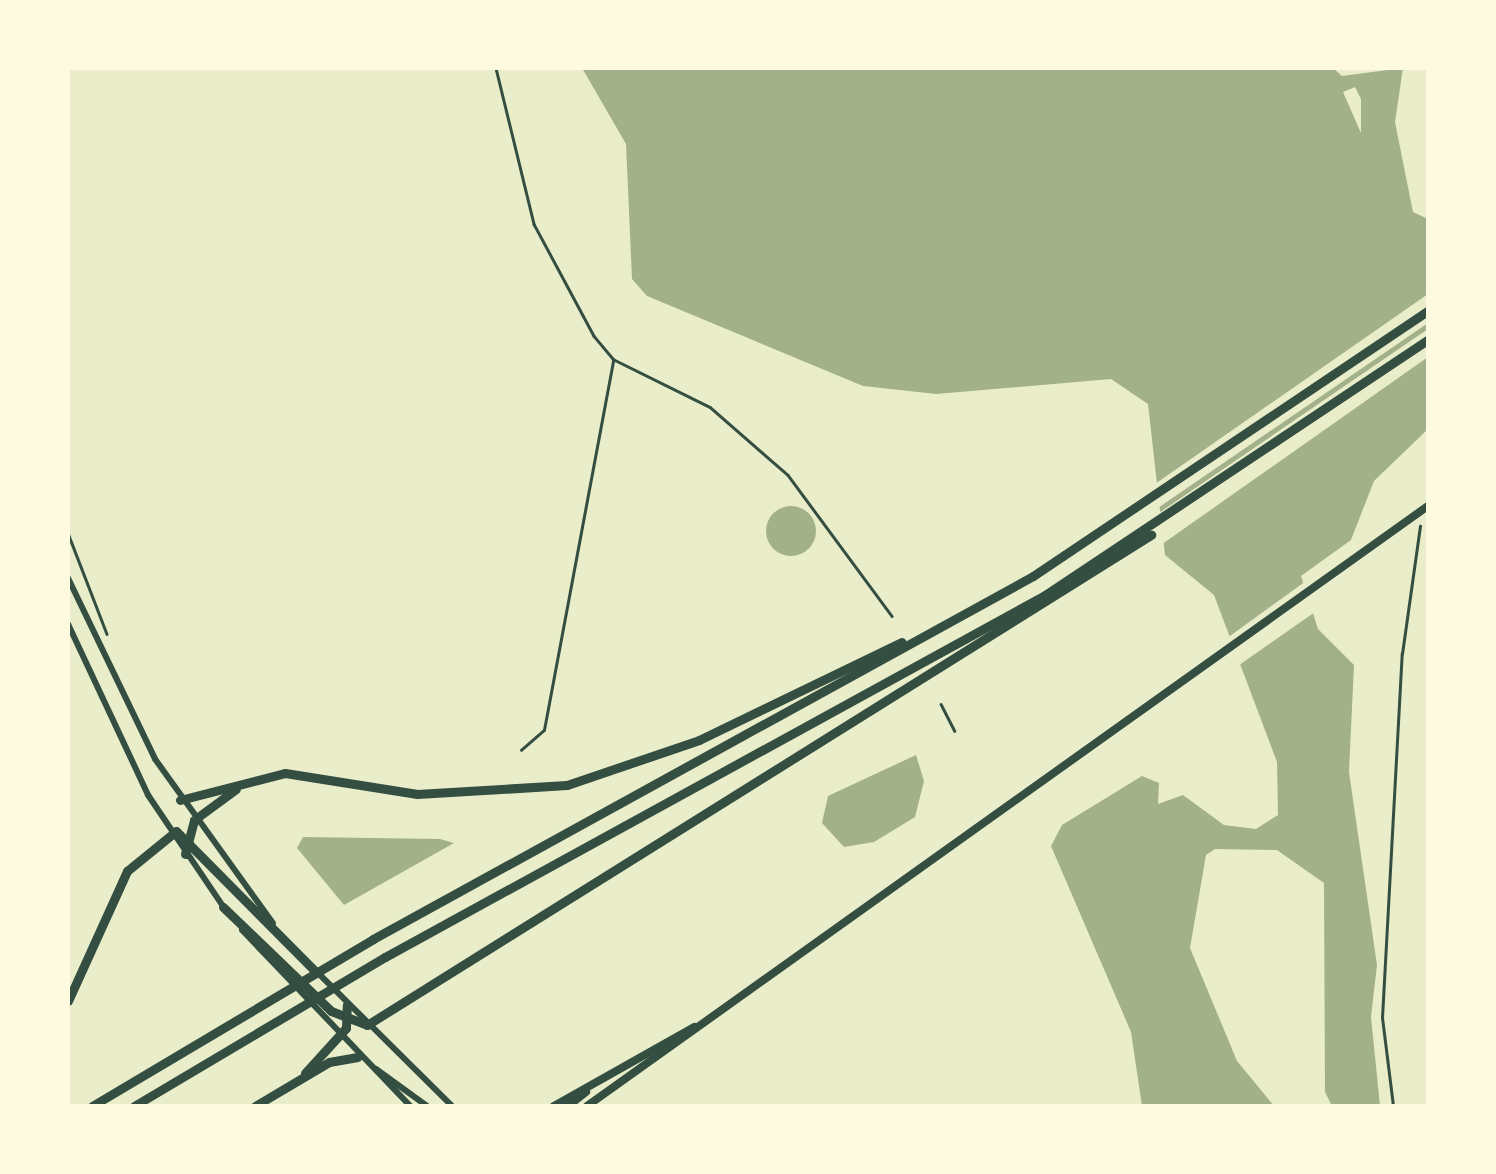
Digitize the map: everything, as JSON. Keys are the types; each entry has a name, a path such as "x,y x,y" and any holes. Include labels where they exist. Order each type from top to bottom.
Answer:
{"highway":[{"path":"92,1106 373,939 1034,576 1428,312"},
{"path":"223,907 261,949 331,1011 348,1022 368,1025 1048,600 1428,340"},
{"path":"180,800 284,774 493,794 567,785 699,740 990,599"},
{"path":"134,1106 385,957 1048,600"},
{"path":"185,854 184,835 194,820 246,782"},
{"path":"68,1001 127,871 171,832 184,835 314,970"},
{"path":"296,1083 348,1022 346,1004"},
{"path":"255,1106 296,1083 358,1057"}],"main road":[{"path":"588,1106 1426,508"},
{"path":"554,1106 715,1015"},
{"path":"568,1106 622,1065"}],"street":[{"path":"68,578 180,800 282,938"},
{"path":"68,624 171,832 223,907"},
{"path":"261,949 338,1037 410,1106"},
{"path":"314,970 452,1106"},
{"path":"358,1057 426,1106"}],"path":[{"path":"496,68 534,224 578,315 613,359 710,407 788,476 892,616"},
{"path":"522,750 544,730 613,359"},
{"path":"1394,1106 1382,1018 1408,583 1426,508"},
{"path":"68,533 98,610"},
{"path":"941,704 956,731"}],"shaded area":[{"path":"582,68 1333,68 1342,76 1403,68 1395,122 1413,212 1428,219 1428,429 1374,481 1351,540 1301,576 1318,629 1354,665 1349,772 1377,965 1371,1017 1380,1106 1332,1106 1325,1092 1324,883 1277,850 1215,849 1206,855 1190,948 1237,1061 1274,1106 1142,1106 1131,1032 1051,846 1062,825 1142,776 1159,783 1158,804 1183,795 1224,825 1256,829 1278,815 1277,762 1214,595 1165,555 1148,404 1111,379 936,394 863,386 647,296 632,279 626,144","holes":["1355,87 1361,99 1361,133 1343,92"]},
{"path":"791,506 809,513 816,531 809,549 791,556 773,549 766,531 773,513"},
{"path":"916,755 924,781 915,817 874,842 844,847 822,823 828,796"},
{"path":"303,837 440,839 454,843 344,905 297,848"}],"pier":[{"path":"1428,294 1428,323 1155,510 1155,484"},
{"path":"1428,329 1428,357 1158,547 1156,515"},
{"path":"1306,581 1315,612 1235,668 1223,641"}]}
